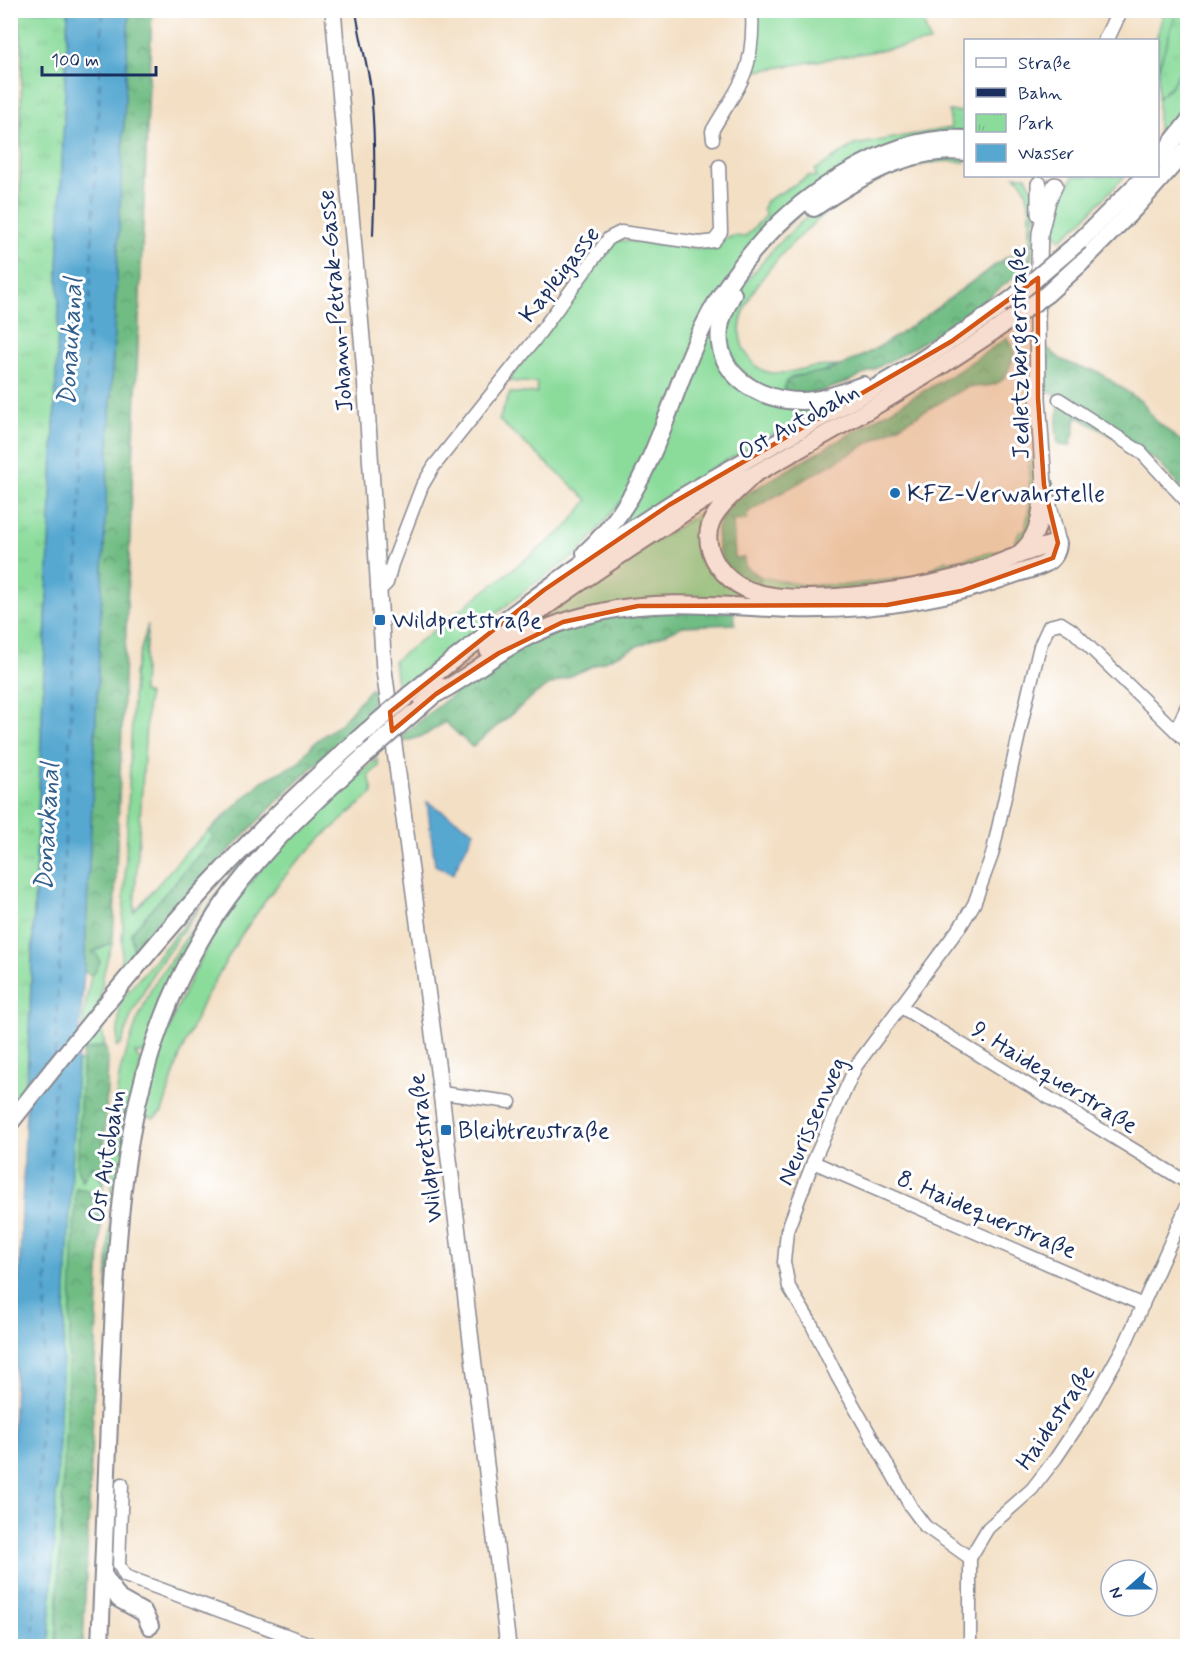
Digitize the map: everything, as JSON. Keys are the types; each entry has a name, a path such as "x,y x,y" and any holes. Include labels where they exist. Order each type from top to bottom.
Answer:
{"highway":[{"path":"1159,159 1188,122"},
{"path":"544,590 587,551 633,495 650,463 692,351 716,303 752,253 771,232 820,189 876,157 902,147 928,141 964,139"},
{"name":"Ost Autobahn","path":"100,1647 116,1257 123,1180 132,1122 162,1017 206,931 235,888 270,845 370,751 492,646 598,569 677,518 740,480 753,475 908,388 1047,294 1136,207 1188,148"},
{"path":"900,372 884,374 864,385 825,398 804,401 765,396 749,388 726,362 720,346 720,328 725,309 737,287 758,259 814,208 843,188 875,171 904,160 934,153 964,152"},
{"name":"Ost Autobahn","path":"10,1123 142,960 198,896 259,833 367,731 409,695 544,590 669,506 744,460 952,341 1012,299 1080,241 1143,177"},
{"path":"436,694 454,685 499,653 532,635 563,622 594,613 659,605 825,609 859,608 909,602 961,591 1043,564 1056,555 1058,543 980,571 941,581 856,595 794,597 762,594 732,580 721,569 711,550 709,535 712,521 719,508 753,475"},
{"path":"1013,559 1029,545 1038,530 1042,514 1044,486"},
{"path":"103,1573 119,1599 144,1613 150,1626"}],"main road":[{"name":"Johann-Petrak-Gasse","path":"333,10 367,403 377,587"},
{"path":"1106,39 1120,10"},
{"path":"1036,180 1047,187 1059,180"},
{"name":"Jedletzbergerstraße","path":"1036,180 1040,233 1036,321 1038,398 1044,486 1058,543"},
{"name":"Jedletzbergerstraße","path":"1040,233 1048,201 1059,180"},
{"name":"Wildpretstraße","path":"377,587 384,670 441,1093 508,1647"}],"street":[{"path":"713,139 712,130 741,82 748,64 752,10"},
{"name":"Kapleigasse","path":"377,587 383,587 387,582 422,486 434,466 536,338 609,238 621,232 700,243 714,241 721,232 719,166"},
{"path":"1059,399 1142,452 1188,503"},
{"name":"Neurissenweg","path":"970,1558 925,1526 911,1507 837,1376 812,1325 789,1287 784,1262 787,1231 813,1162 856,1066 974,904 992,855 1040,646 1050,626 1061,623 1072,630 1176,730"},
{"path":"1188,704 1176,730 1188,743"},
{"name":"9. Haidequerstraße","path":"901,1007 1188,1183"},
{"path":"441,1093 510,1102"},
{"name":"8. Haidequerstraße","path":"813,1162 1143,1305"},
{"name":"Haidestraße","path":"970,1558 988,1528 1032,1489 1056,1458 1112,1371 1188,1203"},
{"path":"122,1484 119,1565 125,1576 316,1647"},
{"path":"970,1558 970,1647"}],"highlighted area":[{"path":"1038,278 1038,398 1044,485 1058,543 1053,558 961,591 887,605 638,606 563,622 499,653 436,694 392,731 390,712 544,590 669,505 952,341"}],"green space":[{"path":"1177,10 1187,11 1187,58 1171,86 1159,97 1159,67"},
{"path":"18,11 68,11 58,270 59,306 27,1075 21,1094 11,1107 10,267 22,261 19,257 22,47"},
{"path":"129,11 152,11 113,942 93,952 100,962 91,975 84,972"},
{"path":"754,11 920,11 930,42 751,72"},
{"path":"1164,11 1177,11 1159,67 1159,39 1156,39"},
{"path":"1187,58 1187,100 1159,137 1159,97 1171,86"},
{"path":"949,111 964,112 964,131 928,135 904,141 749,250 636,483 579,553 534,584 398,690 394,661 566,528 588,500 499,420 510,393 537,393 537,383 508,381 618,240 704,249 733,236 745,237 766,215 763,209 766,201 809,176 816,177 815,170 854,145 951,128"},
{"path":"939,142 964,142 964,148 927,150 889,161 829,193 796,218 764,247 738,279 722,312 718,344 730,375 741,386 769,401 785,404 809,404 838,398 719,465 612,532 630,506 648,473 694,355 728,289 776,230 804,204 835,182 868,164 903,150"},
{"path":"964,155 964,162 935,162 920,165 890,175 849,196 791,244 771,267 754,290 743,314 740,336 748,356 757,367 770,373 841,366 813,374 792,376 788,394 763,389 734,364 725,332 730,309 746,282 774,248 802,221 833,199 900,165"},
{"path":"1016,177 1026,177 1036,198 1031,264 1028,265 1030,217 1029,204 1022,183"},
{"path":"1073,177 1124,177 1081,222 1060,240 1052,229 1054,203"},
{"path":"1009,256 1019,258 1023,265 1022,271 967,313 899,356 845,383 819,392 798,395 784,390 786,382 790,379 830,370 878,347 923,318"},
{"path":"1007,338 1015,351 1008,371 1000,381 987,386 967,387 751,510 747,514 747,520 733,521 735,558 744,558 745,566 761,577 758,587 736,577 723,561 718,548 717,529 721,517 734,501 955,373"},
{"path":"1047,348 1062,360 1081,368 1097,371 1142,402 1155,420 1187,446 1187,493 1156,460 1076,416 1070,446 1058,445 1056,427 1060,397 1047,390"},
{"path":"1035,457 1039,501 1037,520 1013,554 897,586 792,592 758,587 761,577 803,585 847,585 913,577 927,572 946,560 949,562 1008,549 1015,543 1020,530 1025,531 1030,504 1029,458"},
{"path":"711,506 714,507 708,524 707,540 710,556 719,571 739,587 769,596 804,600 883,595 953,582 979,575 1048,549 1053,552 1051,555 991,578 914,597 843,604 641,603 602,609 563,619 522,634 611,569"},
{"path":"652,610 734,612 735,624 683,626 550,685 538,692 472,747 445,722 425,735 404,742 403,734 466,684 529,641 579,622"},
{"path":"148,624 143,692 148,695 134,912 186,852 209,831 214,838 131,933 134,953 121,968 134,674"},
{"path":"370,689 375,690 369,716 291,787 178,903 134,953 131,933 213,838 209,831 262,781 298,763 315,742 341,723"},
{"path":"377,759 379,766 369,775 373,793 295,864 270,894 240,937 204,1000 180,1055 162,1112 154,1118 142,1116 151,1077 175,1012 214,935 246,887 264,865 317,812"},
{"path":"347,762 258,850 144,1053 135,1053 141,1060 107,1291 115,1105 120,1071 137,1021 152,987 234,869 301,801 341,764"},
{"path":"208,896 153,973 131,1016 121,1045 117,1047 120,1001"},
{"path":"113,942 105,967 101,993 101,1020 105,1046 83,1051 83,1017 91,975 95,972 93,952"},
{"path":"105,1046 108,1059 103,1183 92,1165 82,1181 77,1168 83,1051"},
{"path":"83,1060 77,1168 83,1180 92,1165 103,1183 101,1225 96,1203 77,1188 56,1646 49,1646 77,1063"},
{"path":"76,1188 87,1190 96,1203 101,1225 83,1646 56,1646"}],"water":[{"name":"Donaukanal","path":"68,11 129,11 84,972 77,1063 49,1646 11,1646 11,1477 59,306 58,270"},
{"path":"427,802 474,831 453,874 435,865"}],"ferry route":[{"path":"55,1055 103,10"},
{"path":"33,1646 54,1081"}],"railway":[{"path":"356,10 372,102 373,235"}],"place":[{"name":"KFZ-Verwahrstelle","path":"895,493"},
{"name":"Wildpretstraße","path":"380,620"},
{"name":"Bleibtreustraße","path":"446,1130"}]}
